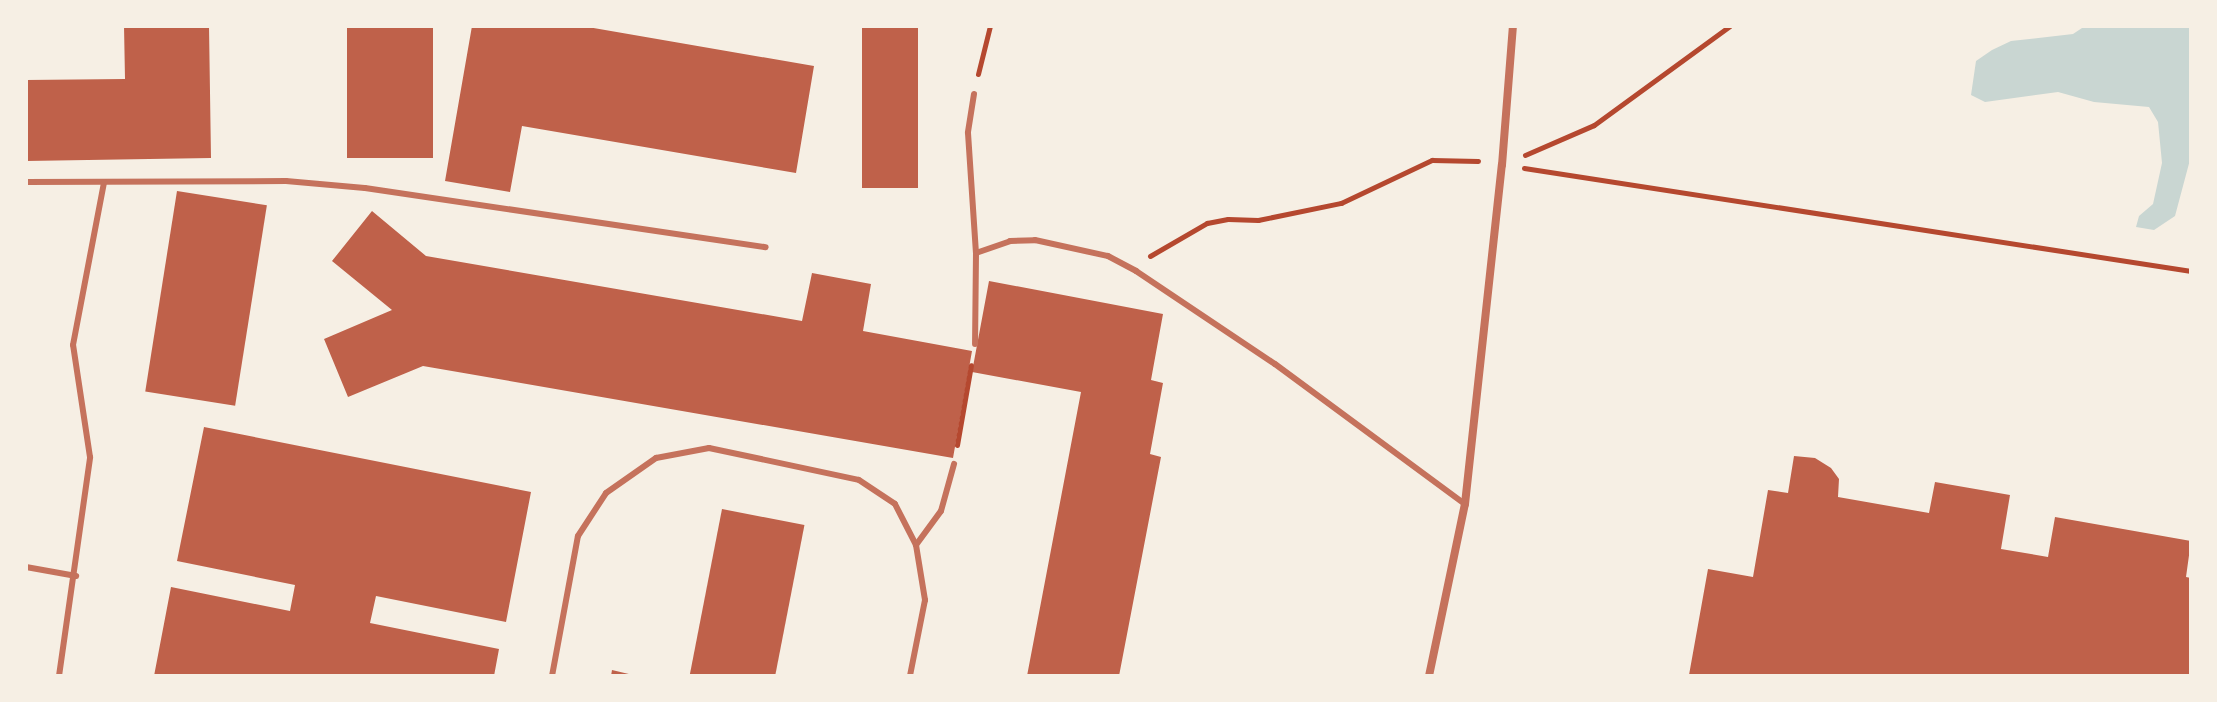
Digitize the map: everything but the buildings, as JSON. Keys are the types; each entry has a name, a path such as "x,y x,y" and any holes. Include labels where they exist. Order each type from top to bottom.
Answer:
{"street":[{"path":"1429,676 1465,504 1502,165 1513,26"}],"lane":[{"path":"974,94 968,133 976,253 975,344"},
{"path":"26,182 286,181 365,188 766,247"},
{"path":"59,676 76,576 90,457 73,345 104,182"},
{"path":"976,253 1010,241 1035,240 1108,256 1136,271 1275,364 1465,504"},
{"path":"552,676 578,536 606,493 656,458 709,448 859,480 895,504 916,545 925,600 910,676"},
{"path":"916,545 941,511 954,464"},
{"path":"26,567 76,576"}],"path":[{"path":"974,94 990,26"},
{"path":"1502,165 1594,125 1730,26"},
{"path":"1136,271 1150,255 1207,223 1228,219 1258,220 1298,209 1332,206 1432,160 1464,159 2191,271"},
{"path":"954,464 975,344"}],"shaded area":[{"path":"2085,26 2191,26 2191,156 2175,216 2154,230 2136,227 2139,216 2153,204 2162,163 2158,122 2149,107 2094,102 2058,92 1985,102 1971,95 1976,61 1992,50 2011,41 2073,34"}]}
